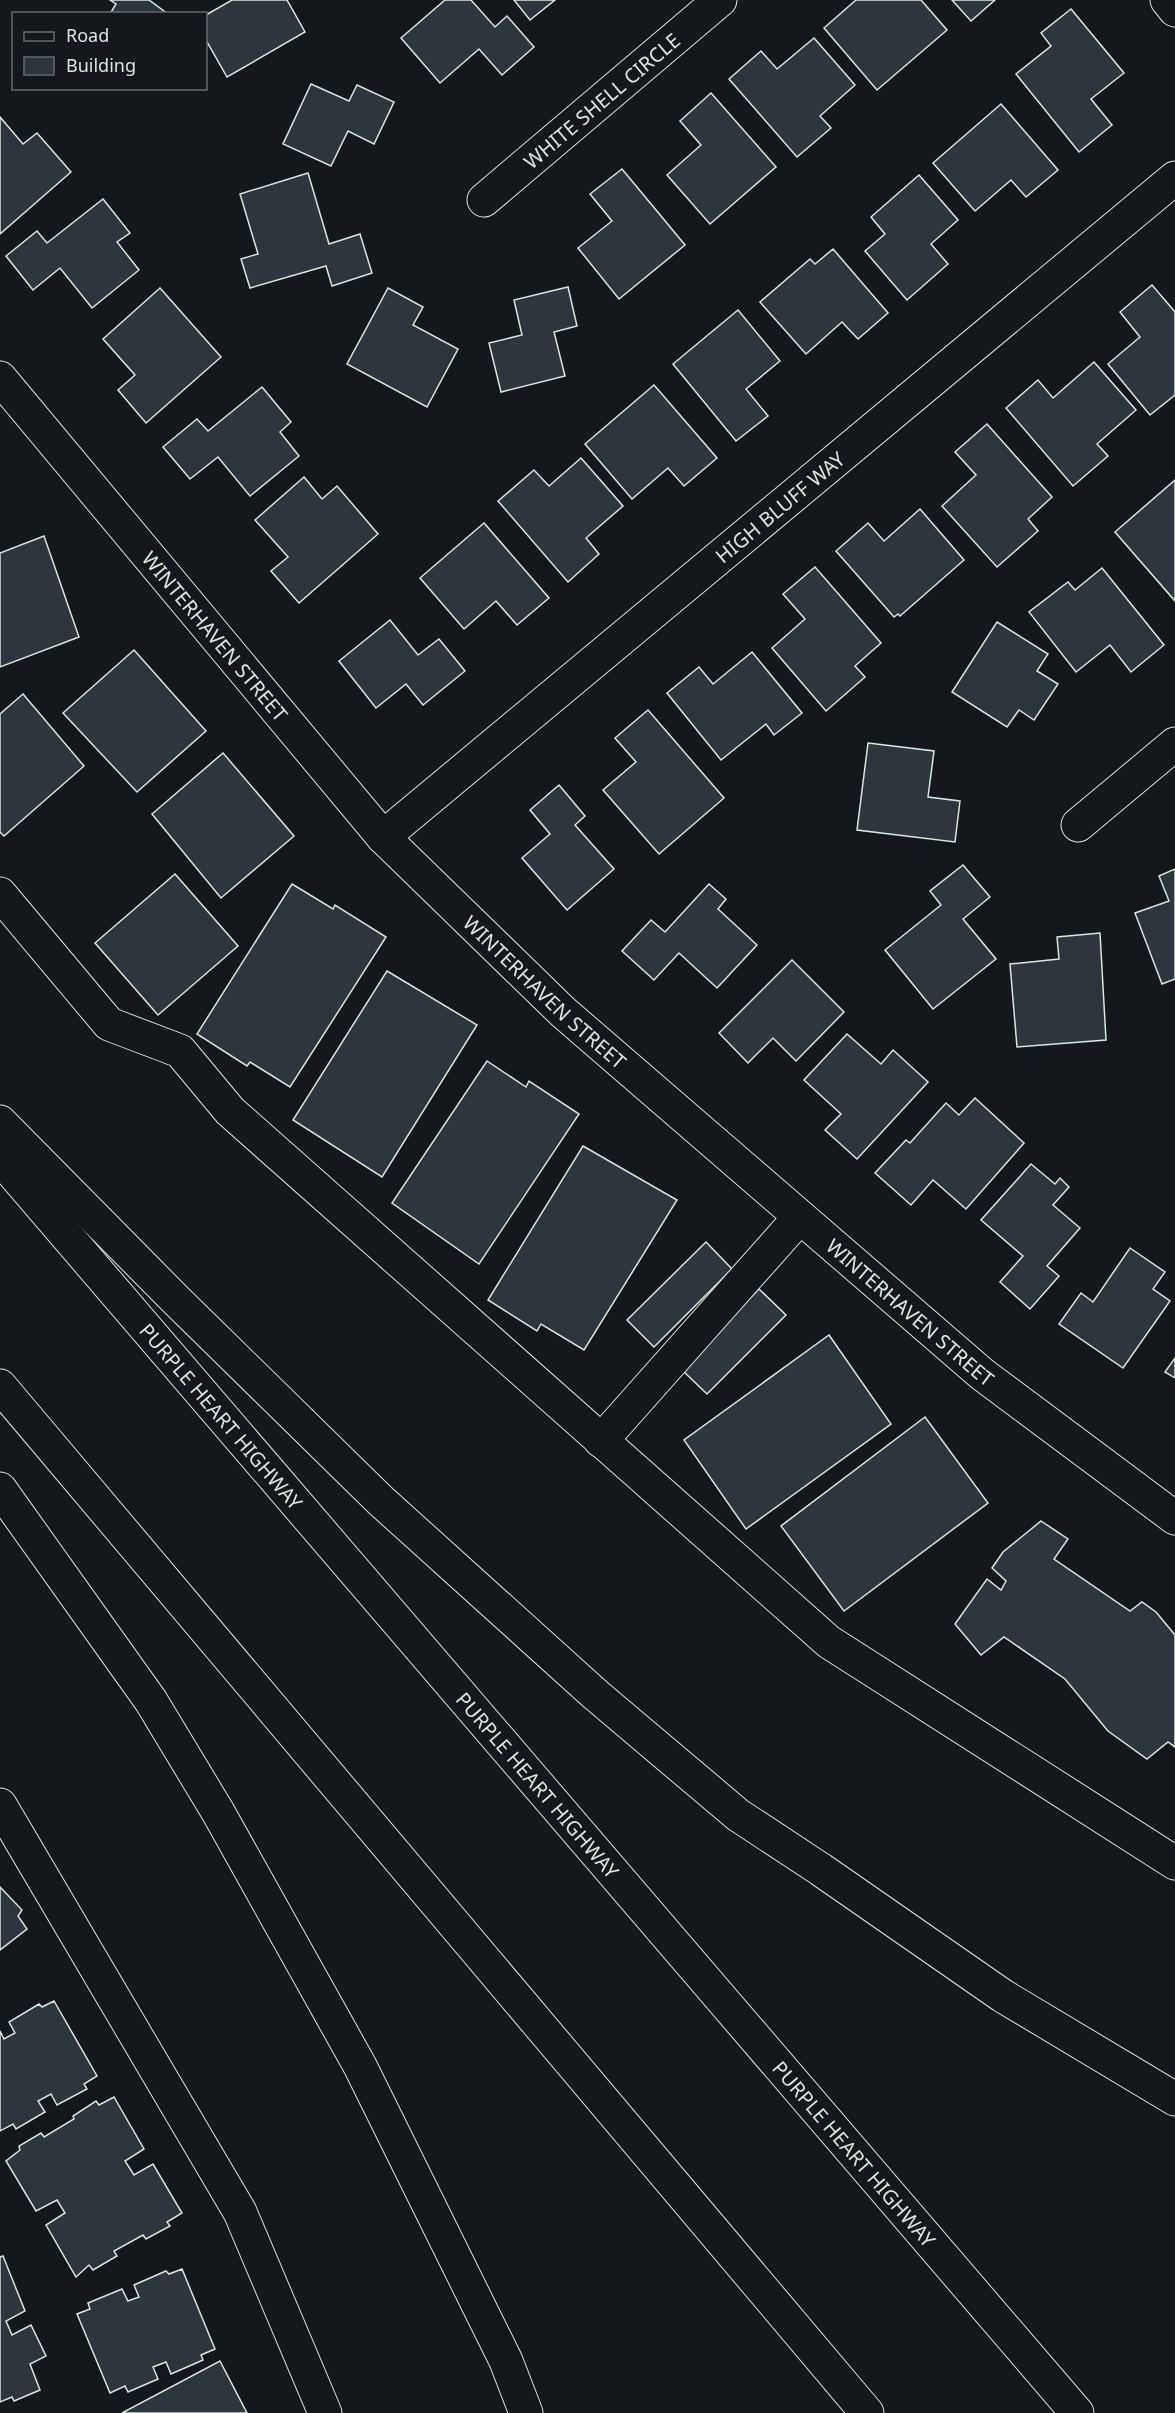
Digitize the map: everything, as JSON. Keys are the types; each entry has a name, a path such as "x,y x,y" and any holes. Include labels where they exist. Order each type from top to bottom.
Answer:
{"main road":[{"name":"WHITE SHELL CIRCLE","path":"484,200 720,0"},
{"path":"1167,0 1175,10"},
{"name":"HIGH BLUFF WAY","path":"383,837 1175,178"},
{"name":"WINTERHAVEN STREET","path":"0,378 383,837 563,1012 982,1374 1175,1518"},
{"path":"1078,825 1175,744"},
{"path":"0,894 109,1024 180,1051 230,1111 829,1642 1175,1863"},
{"path":"0,1122 208,1332 388,1508 587,1687 738,1815 820,1869 1002,1996 1175,2099"},
{"name":"PURPLE HEART HIGHWAY","path":"0,1158 1077,2413"},
{"path":"601,1441 800,1217"},
{"path":"0,1386 867,2413"},
{"path":"0,1489 151,1701 218,1812 360,2066 506,2361 526,2413"},
{"path":"0,1805 240,2212 325,2413"}],"building":[{"path":"110,0 149,0 165,12 111,12 116,4"},
{"path":"232,0 287,0 305,32 227,77 207,42 207,14"},
{"path":"445,0 471,0 495,27 507,16 534,47 502,75 479,49 440,83 401,38"},
{"path":"514,0 555,0 530,20"},
{"path":"856,0 921,0 947,30 877,90 824,28"},
{"path":"952,0 995,0 971,21"},
{"path":"1071,9 1124,73 1091,99 1112,125 1079,152 1016,74 1051,46 1041,33"},
{"path":"814,38 855,85 820,116 831,128 797,157 729,79 761,51 777,69"},
{"path":"311,84 349,101 357,85 394,102 374,144 348,131 331,166 283,144"},
{"path":"711,93 776,167 710,224 667,175 701,145 680,121"},
{"path":"1001,104 1058,170 1026,197 1011,180 975,211 933,163"},
{"path":"0,117 23,144 37,133 71,172 0,234"},
{"path":"622,169 685,245 619,299 578,248 612,221 590,194"},
{"path":"308,173 329,244 360,234 372,273 332,286 326,266 250,288 241,259 258,254 240,194"},
{"path":"919,175 958,220 931,244 948,264 907,300 865,251 885,234 871,217"},
{"path":"103,199 130,233 117,242 139,270 92,308 60,268 33,290 6,256 37,231 47,243"},
{"path":"833,249 888,313 858,339 842,322 806,354 760,302 810,259 815,264"},
{"path":"1152,285 1175,312 1175,395 1150,415 1108,364 1140,337 1120,312"},
{"path":"568,287 577,326 554,332 565,376 501,392 489,343 522,335 514,300"},
{"path":"160,288 221,357 146,423 118,390 135,375 103,339"},
{"path":"388,288 423,307 413,325 458,349 427,407 347,364"},
{"path":"738,310 780,361 746,389 768,416 736,441 673,364"},
{"path":"1094,362 1136,410 1097,444 1108,456 1073,486 1006,408 1038,380 1053,398"},
{"path":"654,385 717,458 684,486 668,468 632,499 585,444"},
{"path":"262,387 291,422 280,432 299,456 250,496 218,457 190,479 163,447 197,419 208,431"},
{"path":"987,424 1052,497 1028,519 1038,531 997,567 942,506 976,475 955,452"},
{"path":"581,458 623,506 586,538 599,554 568,582 498,501 534,470 549,486"},
{"path":"304,477 322,499 337,486 378,534 299,603 271,571 288,557 255,520"},
{"path":"1175,480 1175,601 1115,532"},
{"path":"920,509 964,560 900,616 898,614 894,617 836,551 868,523 884,541"},
{"path":"484,523 549,598 517,625 496,601 464,629 420,578"},
{"path":"44,536 79,637 0,667 0,553"},
{"path":"815,567 881,643 855,666 865,677 826,711 772,648 805,619 783,594"},
{"path":"1102,568 1164,645 1131,672 1110,645 1076,672 1029,612 1068,582 1075,590"},
{"path":"390,620 418,655 439,639 465,671 423,705 406,684 376,708 339,661"},
{"path":"997,622 1048,654 1037,671 1058,684 1034,720 1019,710 1007,727 952,692"},
{"path":"134,650 206,731 137,792 63,713"},
{"path":"752,652 802,713 774,735 766,724 721,760 667,693 699,667 713,684"},
{"path":"23,694 84,766 4,836 0,832 0,714"},
{"path":"648,710 724,798 659,854 603,790 636,762 615,738"},
{"path":"868,743 934,751 928,797 960,801 955,842 857,830"},
{"path":"223,753 294,836 221,898 152,814"},
{"path":"559,785 585,816 575,825 614,869 567,910 522,858 550,834 530,810"},
{"path":"963,865 990,897 963,919 996,959 933,1009 885,950 941,905 930,891"},
{"path":"1175,869 1175,979 1162,984 1135,913 1169,901 1159,876"},
{"path":"175,874 238,946 158,1015 95,943"},
{"path":"292,884 333,909 335,905 386,937 290,1087 250,1062 247,1066 197,1034"},
{"path":"709,884 726,899 718,909 757,945 717,988 679,953 654,980 622,951 651,920 665,932"},
{"path":"1100,933 1106,1040 1017,1047 1010,964 1059,959 1057,937"},
{"path":"792,960 844,1012 796,1061 773,1038 748,1063 719,1033"},
{"path":"387,971 477,1025 382,1177 293,1120"},
{"path":"847,1034 881,1064 893,1050 928,1082 857,1159 825,1130 841,1114 804,1080"},
{"path":"487,1061 526,1087 529,1081 579,1114 479,1264 392,1203"},
{"path":"975,1098 1024,1143 966,1209 933,1180 911,1205 875,1173 906,1140 910,1143 946,1103 959,1115"},
{"path":"583,1146 677,1200 584,1350 541,1324 537,1331 488,1300"},
{"path":"1031,1164 1055,1184 1060,1178 1069,1187 1053,1205 1080,1228 1047,1266 1059,1276 1030,1309 1000,1282 1023,1256 981,1220"},
{"path":"706,1242 732,1269 654,1347 627,1320"},
{"path":"1130,1248 1165,1272 1153,1289 1170,1301 1123,1368 1059,1324 1081,1293 1093,1302"},
{"path":"759,1289 786,1315 707,1394 680,1368"},
{"path":"829,1335 891,1424 746,1529 684,1440"},
{"path":"1175,1358 1175,1378 1165,1372"},
{"path":"925,1417 988,1503 844,1611 781,1526"},
{"path":"1041,1521 1068,1539 1054,1559 1130,1611 1142,1602 1156,1612 1175,1635 1175,1747 1168,1742 1147,1759 1108,1731 1065,1679 1004,1637 981,1655 955,1624 987,1579 1001,1590 1006,1581 992,1568 1003,1552"},
{"path":"0,1887 22,1910 18,1916 27,1929 0,1950"},
{"path":"54,2001 97,2076 84,2084 87,2089 57,2105 51,2094 38,2101 45,2112 16,2129 13,2124 0,2131 0,2031 4,2039 15,2033 9,2022 39,2004 42,2007"},
{"path":"114,2097 144,2149 125,2161 134,2175 153,2164 182,2213 167,2222 170,2226 146,2239 143,2235 114,2251 117,2256 93,2270 89,2265 76,2277 46,2225 65,2213 57,2200 36,2211 6,2161 20,2150 19,2146 41,2133 44,2137 74,2119 73,2116 96,2101 99,2105"},
{"path":"3,2256 25,2311 6,2321 12,2335 31,2325 46,2356 30,2364 40,2390 14,2401 12,2397 0,2402 0,2257"},
{"path":"182,2269 215,2349 201,2355 203,2360 171,2374 166,2362 153,2367 158,2379 128,2392 125,2386 110,2393 77,2314 90,2309 88,2303 122,2289 128,2301 139,2297 134,2285 166,2271 169,2274"},
{"path":"220,2361 247,2413 122,2413"}]}
